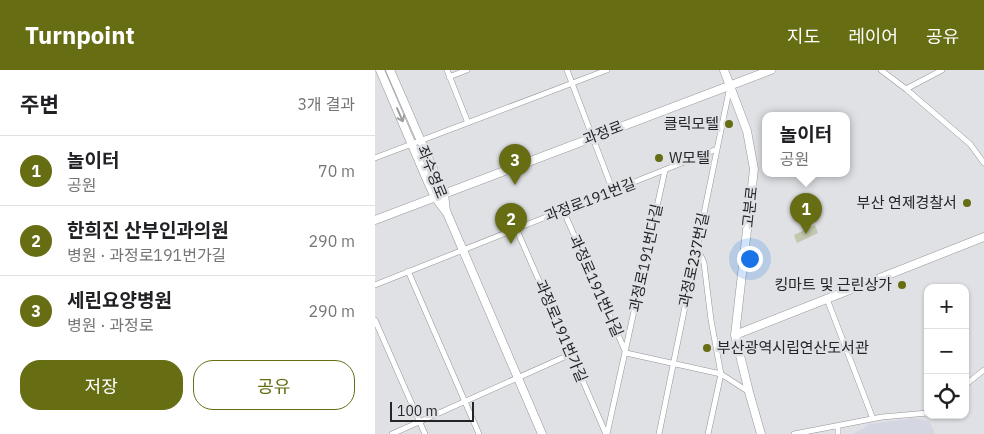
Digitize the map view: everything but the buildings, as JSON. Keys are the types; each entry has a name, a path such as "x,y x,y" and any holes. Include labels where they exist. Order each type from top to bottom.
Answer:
{"main road":[{"name":"좌수영로","path":"381,70 416,143 444,194 447,212"},
{"name":"좌수영로","path":"390,70 435,197 447,212"},
{"name":"고분로","path":"724,70 747,131 754,169 735,335 761,434"},
{"name":"과정로","path":"375,220 771,70"},
{"path":"447,212 542,434"},
{"path":"735,335 984,237"}],"street":[{"path":"447,70 468,124"},
{"path":"449,77 467,70"},
{"path":"567,70 613,191"},
{"path":"375,158 607,70"},
{"path":"881,70 970,144 984,163"},
{"path":"906,90 942,70"},
{"name":"과정로237번길","path":"659,434 730,85"},
{"name":"과정로191번길","path":"375,285 717,149"},
{"name":"과정로191번다길","path":"607,434 665,170"},
{"name":"과정로191번나길","path":"563,210 626,353 721,374 749,392"},
{"name":"과정로191번가길","path":"516,228 607,434"},
{"path":"697,247 705,263 711,320 721,374 708,434"},
{"path":"408,272 479,434"},
{"path":"827,299 873,419"},
{"path":"375,320 425,434"},
{"path":"392,434 571,354"},
{"path":"969,382 984,370"},
{"path":"794,434 873,419 924,413"},
{"path":"837,426 839,434"}],"shaded area":[{"path":"915,418 930,422 935,434 852,434 869,424"}],"green space":[{"path":"815,225 818,233 797,243 794,235"}],"place":[{"name":"클릭모텔","path":"729,124"},
{"name":"W모텔","path":"659,158"},
{"name":"세린요양병원","path":"515,185"},
{"name":"부산 연제경찰서","path":"967,203"},
{"name":"놀이터","path":"806,234"},
{"name":"한희진 산부인과의원","path":"511,244"},
{"name":"킹마트 및 근린상가","path":"902,285"},
{"name":"부산광역시립연산도서관","path":"707,348"}]}
